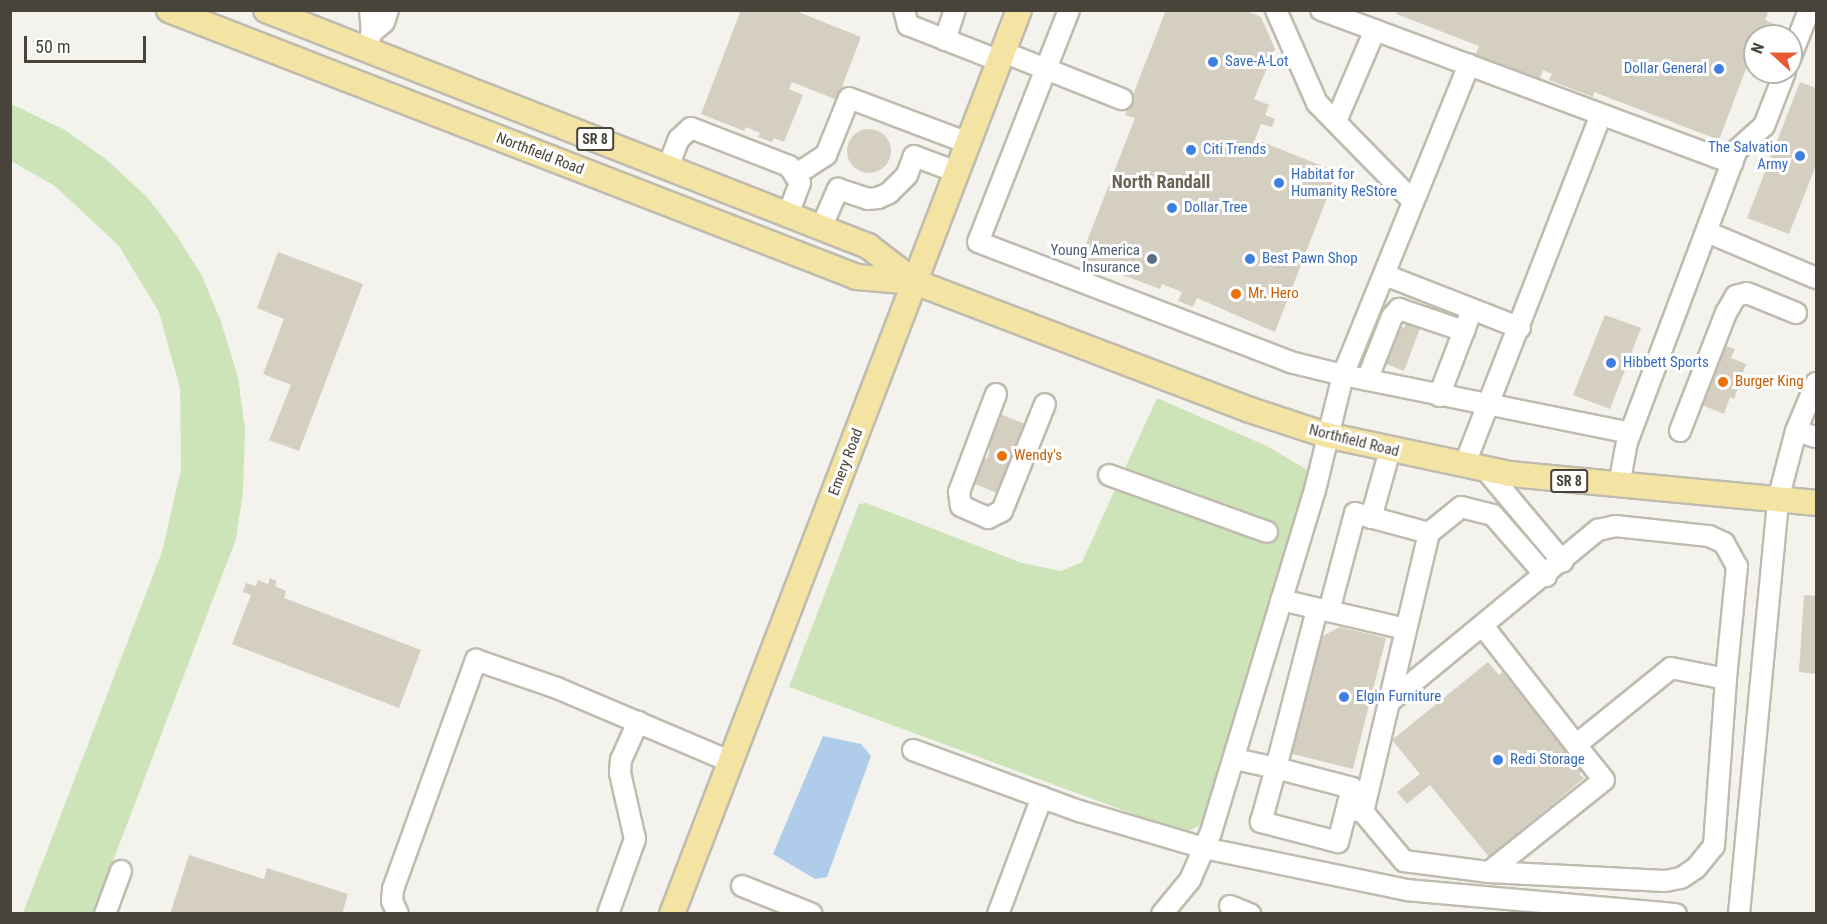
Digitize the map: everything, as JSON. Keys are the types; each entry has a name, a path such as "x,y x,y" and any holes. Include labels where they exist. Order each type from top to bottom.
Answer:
{"main road":[{"name":"Northfield Road","path":"169,10 857,277 915,282 1230,403 1326,435 1475,468 1619,485 1816,503"},
{"name":"Northfield Road","path":"266,10 369,41 664,165 868,246 915,282"},
{"name":"Emery Road","path":"672,914 1019,10"},
{"path":"354,82 369,41"},
{"path":"647,195 664,165"}],"lane":[{"path":"369,41 368,16 370,10"},
{"path":"369,41 384,21 388,10"},
{"path":"904,10 908,25 945,40 1047,68 1122,99"},
{"path":"945,40 956,10"},
{"path":"1069,10 978,242 1268,355 1343,375 1438,396 1630,433"},
{"path":"1276,10 1305,82 1317,103 1413,201"},
{"path":"1321,10 1732,164"},
{"path":"1803,25 1809,10"},
{"path":"1336,121 1375,30"},
{"path":"1162,914 1190,880 1204,848 1235,759 1315,490 1326,435 1343,375 1469,65"},
{"path":"1619,485 1630,433 1737,150 1764,126 1780,84"},
{"path":"795,175 826,155 849,98 968,143"},
{"path":"1563,562 1475,468 1489,406 1601,115"},
{"path":"664,165 679,139 691,128 789,166 800,183 788,214"},
{"path":"821,228 838,189 868,199 878,198 889,193 907,175 914,156 957,172"},
{"path":"1707,232 1816,278"},
{"path":"1385,275 1520,328"},
{"path":"1680,431 1726,313 1736,296 1747,293 1796,313"},
{"path":"1367,380 1392,316 1399,309 1464,331"},
{"path":"1438,396 1472,310"},
{"path":"1739,914 1778,500 1796,431 1816,383"},
{"path":"996,394 958,492 961,506 988,518 1002,511 1045,404"},
{"path":"1796,431 1816,437"},
{"path":"1371,518 1390,450"},
{"path":"1109,475 1267,532"},
{"path":"1429,533 1355,513 1323,610 1261,822 1338,842 1354,810 1389,702 1429,533 1461,507 1493,515 1546,576"},
{"path":"1235,759 1352,788 1354,810 1404,861 1489,872 1665,881 1681,878 1696,868 1714,846 1737,566 1724,543 1682,531 1615,526 1598,530 1546,576 1389,702"},
{"path":"1281,600 1406,630"},
{"path":"1483,626 1604,780 1489,872"},
{"path":"399,914 392,901 393,889 476,660 638,722 731,762"},
{"path":"1576,745 1671,668 1726,679"},
{"path":"608,914 635,839 620,772 621,760 638,722"},
{"path":"913,750 1042,797 1204,848 1406,890 1676,914"},
{"path":"998,914 1042,797"},
{"path":"105,914 121,871"},
{"path":"742,886 812,914"},
{"path":"1230,906 1251,914"}],"green space":[{"path":"11,104 65,130 107,160 148,198 177,236 202,276 221,322 238,377 245,429 243,492 236,539 93,913 23,913 162,552 181,469 180,388 159,312 119,246 55,186 11,161"},
{"path":"1157,398 1267,446 1309,471 1211,813 1202,824 1189,831 1166,826 789,687 859,504 866,503 1022,563 1061,571 1082,562"}],"water":[{"path":"823,736 861,744 871,756 827,877 815,879 773,854"}],"building":[{"path":"741,10 793,10 861,37 837,100 792,82 789,89 803,95 784,142 774,138 772,142 758,137 760,133 746,127 744,131 701,114"},
{"path":"1166,10 1244,10 1261,17 1275,49 1254,99 1269,105 1265,115 1275,119 1272,127 1261,124 1255,139 1337,172 1275,332 1197,298 1193,307 1178,301 1182,292 1162,284 1160,289 1080,259 1135,118 1125,115"},
{"path":"1398,10 1763,10 1768,13 1765,20 1774,24 1743,24 1743,77 1719,140 1594,92 1593,97 1549,80 1552,74 1543,70 1539,81 1475,56 1479,46 1396,14"},
{"path":"1799,84 1816,88 1816,165 1789,234 1747,218"},
{"path":"869,129 884,136 891,151 884,166 869,173 854,166 847,151 854,136"},
{"path":"278,252 363,284 299,451 269,440 291,385 263,374 284,319 257,308"},
{"path":"1605,315 1641,328 1610,409 1573,395"},
{"path":"1406,323 1420,328 1404,371 1379,361 1394,324 1404,328"},
{"path":"1723,345 1735,349 1731,358 1746,364 1734,399 1730,397 1724,414 1697,403"},
{"path":"1000,414 1025,424 1002,495 973,483 981,457 987,459 990,449 986,448"},
{"path":"270,578 277,581 275,586 286,591 284,598 421,650 399,708 232,644 251,595 243,592 246,583 256,586 258,580 268,584"},
{"path":"1804,595 1816,596 1816,674 1799,672"},
{"path":"1340,627 1386,638 1353,769 1289,753 1317,639"},
{"path":"1488,662 1499,675 1502,672 1583,770 1579,774 1584,778 1489,857 1430,785 1407,804 1397,792 1420,774 1392,740"},
{"path":"189,855 264,879 267,868 348,894 342,914 170,914"}],"place":[{"name":"Save-A-Lot","path":"1213,62"},
{"name":"Dollar General","path":"1719,69"},
{"name":"Citi Trends","path":"1191,150"},
{"name":"The Salvation Army","path":"1800,156"},
{"name":"Habitat for Humanity ReStore","path":"1279,183"},
{"name":"Dollar Tree","path":"1172,208"},
{"name":"Young America Insurance","path":"1152,259"},
{"name":"Best Pawn Shop","path":"1250,259"},
{"name":"Mr. Hero","path":"1236,294"},
{"name":"Hibbett Sports","path":"1611,363"},
{"name":"Burger King","path":"1723,382"},
{"name":"Wendy's","path":"1002,456"},
{"name":"Elgin Furniture","path":"1344,697"},
{"name":"Redi Storage","path":"1498,760"}],"district":[{"name":"North Randall","path":"1161,182"}]}
